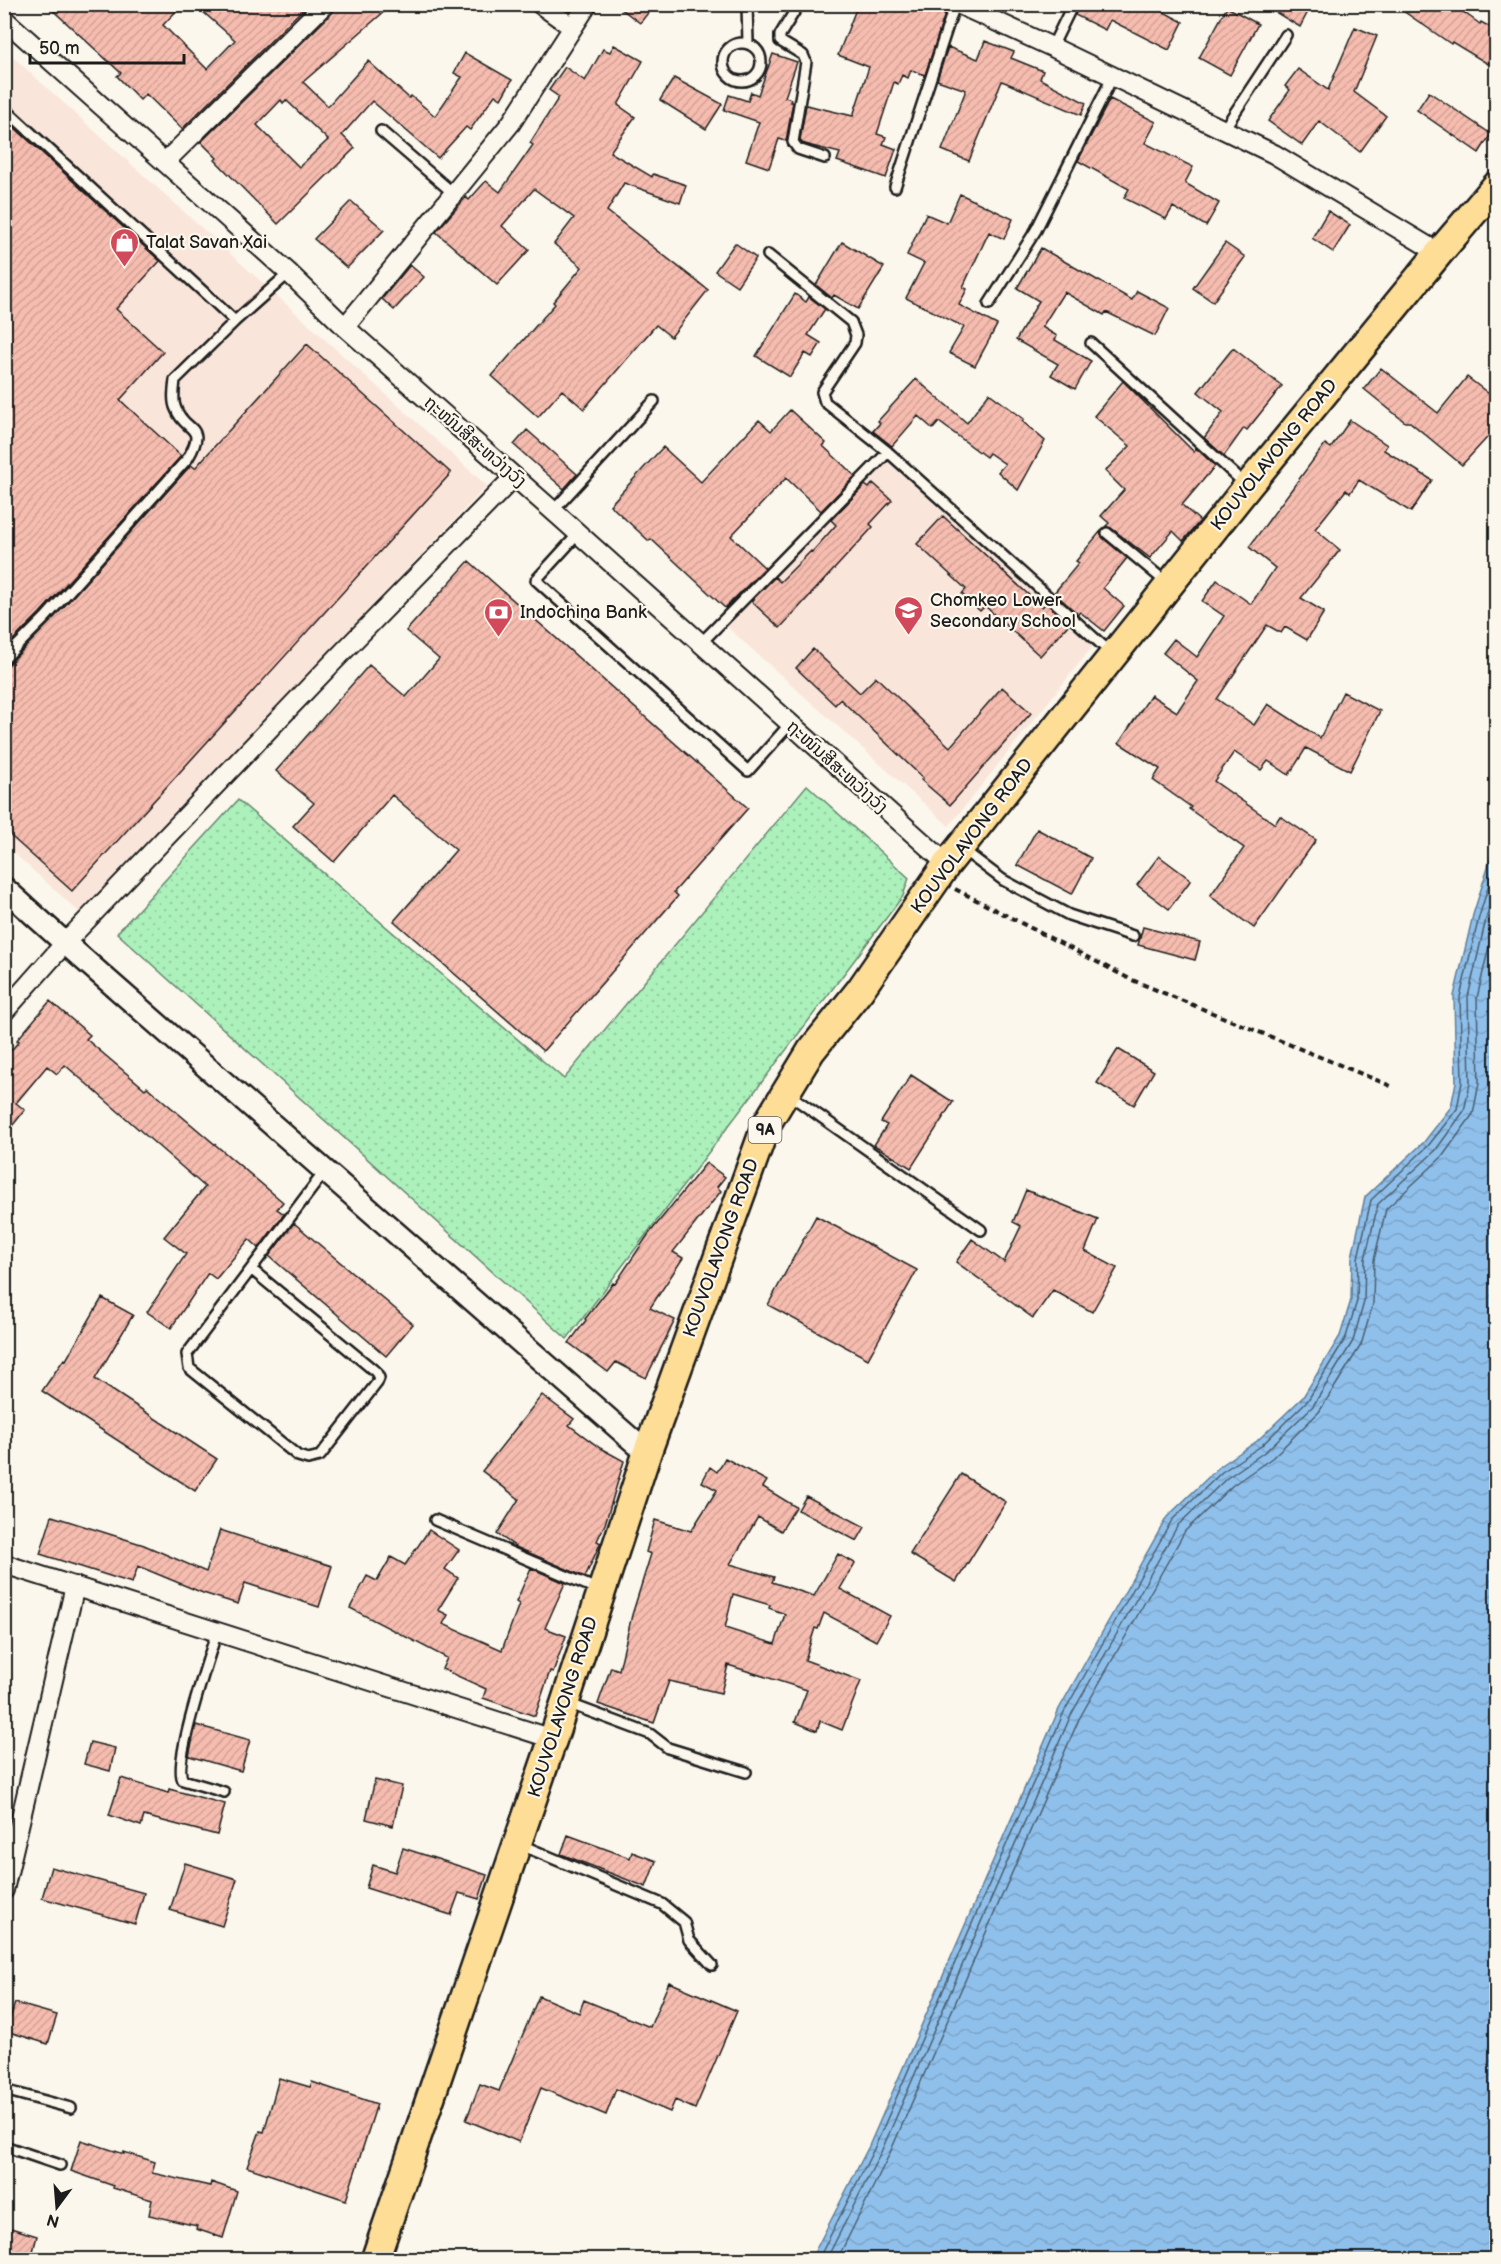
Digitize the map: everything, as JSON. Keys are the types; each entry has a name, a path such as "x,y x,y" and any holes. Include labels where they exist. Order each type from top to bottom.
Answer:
{"main road":[{"name":"KOUVOLAVONG ROAD","path":"375,2259 553,1739 647,1453 766,1125 811,1052 860,990 948,864 1248,486 1439,253 1497,186"}],"street":[{"path":"165,162 325,4"},
{"path":"540,4 572,27"},
{"path":"345,327 511,123 588,4"},
{"path":"957,4 1274,154 1439,253"},
{"name":"ຖະໜົນສີສະຫວ່າງວົງ","path":"4,19 290,273 345,327 553,511 789,725 948,864"},
{"path":"4,1012 64,943 514,477"},
{"path":"4,888 647,1453"},
{"path":"4,1564 553,1739"},
{"path":"5,1888 75,1586"}],"lane":[{"path":"747,4 748,43"},
{"path":"799,4 780,35 780,40 802,56 806,62 793,142 798,149 825,158"},
{"path":"895,187 957,4"},
{"path":"1052,47 1073,4"},
{"path":"1224,129 1286,35"},
{"path":"748,43 754,46 761,57 760,69 752,79 746,81 734,79 728,75 723,64 725,52 735,44 748,43"},
{"path":"989,304 1036,230 1113,76"},
{"path":"4,108 235,321"},
{"path":"381,131 453,193"},
{"path":"768,255 851,322 856,335 855,343 822,392 825,402 888,452 1113,654"},
{"path":"4,659 45,618 188,458 196,443 195,432 176,410 175,380 235,321 290,273"},
{"path":"1091,343 1248,486"},
{"path":"553,511 654,401"},
{"path":"700,644 888,452"},
{"path":"1107,533 1169,585"},
{"path":"578,534 536,580 748,771 789,725"},
{"path":"948,864 1003,880 1069,915 1132,936"},
{"path":"786,1092 981,1230"},
{"path":"251,1269 376,1372 379,1378 320,1456 308,1459 298,1456 189,1368 188,1354 251,1269 325,1171"},
{"path":"435,1520 601,1590"},
{"path":"217,1631 190,1722 180,1769 183,1780 224,1792"},
{"path":"565,1702 650,1734 668,1748 746,1772"},
{"path":"517,1844 662,1904 684,1922 689,1940 712,1965"},
{"path":"4,2090 71,2108"},
{"path":"4,2146 60,2164"}],"path":[{"path":"948,864 989,908 1132,980 1392,1086"}],"shaded area":[{"name":"Talat Savan Xai","path":"4,49 487,486 79,912 5,845"},
{"name":"Chomkeo Lower Secondary School","path":"889,463 1093,646 949,826 726,626 884,465"}],"green space":[{"path":"807,785 909,878 903,896 567,1339 117,933 238,800 564,1079"}],"water":[{"path":"1496,841 1496,2259 811,2259 869,2146 1059,1709 1167,1517 1219,1467 1257,1441 1303,1397 1340,1336 1351,1300 1352,1257 1365,1197 1424,1142 1451,1107 1456,1082 1454,996 1473,915"}],"building":[{"path":"46,4 183,4 163,25 207,69 235,40 194,4 308,4 182,129 146,94 140,100 117,76 121,73"},
{"path":"336,4 393,4 303,82 328,106 368,61 409,98 411,96 435,116 462,77 454,73 465,53 512,80 501,99 495,95 470,130 466,127 438,158 372,101 342,135 355,148 278,224 215,160 217,158 201,142 333,12","holes":["281,100 283,103 286,100 328,140 299,167 257,125"]},
{"path":"615,4 655,4 640,23"},
{"path":"858,4 879,4 897,11 899,4 917,4 945,14 925,75 911,70 908,78 902,75 898,84 894,82 877,134 886,137 883,144 896,149 886,178 837,161 840,153 802,143 800,140 806,105 853,116 869,67 838,55"},
{"path":"1080,4 1149,4 1183,22 1169,50 1110,20 1105,30 1075,15"},
{"path":"1262,4 1312,4 1300,27"},
{"path":"1393,4 1452,4 1480,24 1481,22 1497,31 1497,50 1488,64 1452,42 1451,44"},
{"path":"1227,7 1258,24 1230,75 1199,58"},
{"path":"1355,27 1377,36 1354,92 1386,116 1360,152 1319,121 1302,145 1268,121 1290,90 1285,86 1298,69 1328,90"},
{"path":"985,41 1014,52 1011,58 1043,71 1040,79 1086,103 1081,115 1002,81 969,161 942,150 966,90 937,80 948,47 978,59"},
{"path":"614,45 643,61 618,105 635,117 610,152 652,177 653,174 686,185 680,203 624,183 607,211 708,290 671,337 656,325 584,409 562,390 538,417 492,376 555,304 553,302 582,267 554,244 574,218 534,189 502,226 529,250 497,285 436,232 466,197 469,200 486,181 500,192 533,145 530,143 559,97 549,90 565,67 585,81 603,49 610,52"},
{"path":"773,54 797,62 785,97 793,102 786,141 779,139 769,168 746,160 759,122 724,110 729,95 748,101 751,92 758,95"},
{"path":"674,78 722,104 706,129 660,100"},
{"path":"1429,92 1491,134 1479,153 1417,110"},
{"path":"1110,99 1156,122 1145,143 1193,167 1185,183 1219,203 1206,226 1173,207 1166,219 1124,198 1129,189 1078,161"},
{"path":"4,118 160,261 116,309 163,352 120,400 181,456 40,613 4,649"},
{"path":"960,194 1013,219 1004,239 989,232 963,287 967,289 959,305 997,325 975,366 949,353 964,327 906,298 924,263 907,255 926,214 947,223"},
{"path":"351,201 384,230 347,268 314,239"},
{"path":"1328,211 1350,225 1333,252 1312,238"},
{"path":"842,242 884,267 858,309 834,295 832,298 816,285"},
{"path":"735,243 756,258 737,286 715,271"},
{"path":"1225,243 1245,257 1213,302 1193,288"},
{"path":"1041,248 1132,300 1137,291 1169,308 1155,336 1106,312 1104,315 1064,292 1042,327 1057,336 1055,340 1091,361 1075,389 1051,375 1058,364 1016,340 1039,301 1017,288"},
{"path":"410,265 424,277 394,310 382,299"},
{"path":"795,294 806,302 809,297 825,309 808,335 821,343 812,357 805,353 790,377 756,356"},
{"path":"307,344 451,473 72,891 4,830 4,666 9,664 50,622 191,465 195,468"},
{"path":"1233,348 1282,386 1247,430 1244,428 1224,456 1204,438 1223,412 1198,392"},
{"path":"1381,368 1438,413 1467,377 1497,400 1497,427 1462,465 1410,422 1405,422 1364,389"},
{"path":"916,379 967,423 989,393 1024,419 1022,421 1045,441 1018,490 998,472 1005,464 989,453 986,457 939,422 933,429 918,416 892,446 873,431 880,423 878,421"},
{"path":"1123,381 1194,452 1196,448 1215,466 1182,505 1200,521 1183,541 1173,531 1150,558 1111,528 1105,527 1109,523 1101,516 1124,490 1105,471 1130,446 1094,416"},
{"path":"790,410 826,443 823,446 855,476 821,511 786,478 731,536 765,568 725,608 651,539 649,541 610,505 663,447 701,482 759,420 771,431"},
{"path":"1350,420 1387,445 1384,450 1432,480 1411,512 1359,480 1350,493 1346,490 1315,529 1340,550 1301,598 1324,612 1307,640 1285,627 1281,633 1267,625 1217,699 1254,725 1268,704 1320,738 1343,692 1380,711 1350,771 1306,748 1289,775 1268,761 1261,770 1234,752 1214,781 1275,824 1280,816 1316,840 1254,928 1210,896 1244,848 1153,780 1160,769 1119,743 1151,695 1177,712 1198,681 1163,653 1174,639 1197,657 1224,616 1202,601 1217,580 1251,604 1275,568 1249,547 1325,444 1331,448"},
{"path":"527,430 577,474 564,489 514,445"},
{"path":"873,483 892,500 870,524 873,527 780,628 751,601 775,577 780,582 812,552 836,525 831,520 865,485 869,488"},
{"path":"943,516 1042,607 1046,603 1069,624 1040,656 985,606 980,611 962,594 966,589 917,544"},
{"path":"1100,532 1103,538 1127,558 1103,588 1124,606 1104,631 1080,612 1078,614 1054,593 1079,563 1076,561"},
{"path":"469,561 748,808 674,892 678,896 543,1051 394,921 456,850 392,795 334,862 293,826 314,803 276,771 369,665 406,697 439,659 406,631"},
{"path":"813,649 860,693 876,677 950,747 1002,687 1031,713 950,805 921,780 923,778 840,699 835,705 796,668"},
{"path":"1037,829 1091,858 1072,894 1017,865"},
{"path":"1159,856 1191,880 1169,909 1137,885"},
{"path":"1143,927 1200,942 1195,960 1138,945"},
{"path":"50,1001 90,1035 86,1039 145,1089 147,1087 283,1202 277,1209 284,1214 259,1248 249,1239 216,1279 208,1273 171,1328 147,1312 186,1254 164,1237 205,1187 65,1065 57,1074 47,1066 16,1103 25,1110 4,1136 4,1059"},
{"path":"1118,1049 1154,1071 1134,1105 1097,1083"},
{"path":"911,1075 953,1102 911,1168 874,1145 887,1125 881,1122"},
{"path":"706,1163 725,1177 717,1187 721,1191 673,1252 683,1258 650,1308 675,1320 646,1378 616,1362 608,1372 569,1343 613,1283 615,1284 648,1235"},
{"path":"1026,1190 1098,1219 1085,1251 1117,1268 1092,1312 1053,1290 1033,1318 956,1262 972,1239 1004,1262 1021,1226 1013,1222"},
{"path":"816,1216 917,1270 868,1359 768,1305"},
{"path":"294,1223 413,1324 386,1356 269,1256"},
{"path":"102,1298 133,1315 95,1379 217,1459 195,1491 42,1391 64,1359 66,1360"},
{"path":"542,1395 574,1419 569,1425 600,1448 624,1461 605,1524 597,1541 601,1543 585,1577 518,1548 497,1534 519,1499 482,1471"},
{"path":"725,1458 767,1481 763,1487 796,1507 781,1531 758,1517 730,1564 774,1577 772,1582 814,1596 838,1554 855,1563 840,1589 890,1616 876,1641 824,1613 818,1629 815,1628 805,1660 861,1681 842,1730 820,1721 817,1731 795,1722 807,1690 728,1665 721,1693 669,1681 654,1723 598,1704 611,1667 619,1670 632,1615 651,1554 646,1552 655,1520 691,1531 717,1490 702,1482 710,1467 717,1472","holes":["733,1594 770,1605 769,1608 785,1614 775,1644 725,1628"]},
{"path":"961,1474 1006,1502 956,1582 910,1554"},
{"path":"806,1496 865,1527 857,1541 798,1510"},
{"path":"52,1516 144,1545 206,1572 220,1530 332,1566 319,1607 245,1583 238,1604 203,1593 138,1566 132,1583 40,1554"},
{"path":"429,1530 459,1550 445,1569 458,1578 438,1610 448,1615 443,1624 502,1650 519,1604 516,1602 531,1568 565,1583 545,1628 566,1636 553,1672 550,1671 535,1716 483,1698 486,1689 442,1669 447,1658 350,1608 367,1576 377,1581 391,1557 405,1565"},
{"path":"196,1725 250,1740 241,1771 189,1756"},
{"path":"90,1742 115,1748 110,1771 84,1764"},
{"path":"121,1778 168,1793 169,1789 225,1804 217,1835 144,1816 141,1826 109,1815"},
{"path":"375,1780 402,1786 393,1826 366,1819"},
{"path":"568,1835 630,1858 632,1852 656,1861 646,1887 561,1854"},
{"path":"403,1848 487,1875 479,1899 459,1893 451,1915 366,1888 373,1865 395,1872"},
{"path":"185,1863 237,1879 222,1926 170,1910"},
{"path":"51,1867 144,1893 135,1924 42,1898"},
{"path":"669,1982 737,2011 695,2109 675,2100 670,2112 616,2089 606,2115 541,2088 519,2142 466,2120 480,2084 499,2091 539,1996 579,2013 584,2000 650,2027"},
{"path":"15,2003 57,2015 48,2044 6,2031"},
{"path":"279,2078 310,2087 312,2082 377,2104 346,2200 247,2167 260,2131 264,2132"},
{"path":"81,2140 155,2162 152,2173 210,2186 211,2182 237,2191 223,2238 196,2229 197,2226 149,2215 152,2200 113,2188 114,2186 71,2171"},
{"path":"4,2226 37,2236 31,2259 4,2259"}],"place":[{"name":"Talat Savan Xai","path":"125,268"},
{"name":"Chomkeo Lower Secondary School","path":"909,636"},
{"name":"Indochina Bank","path":"499,638"}]}
